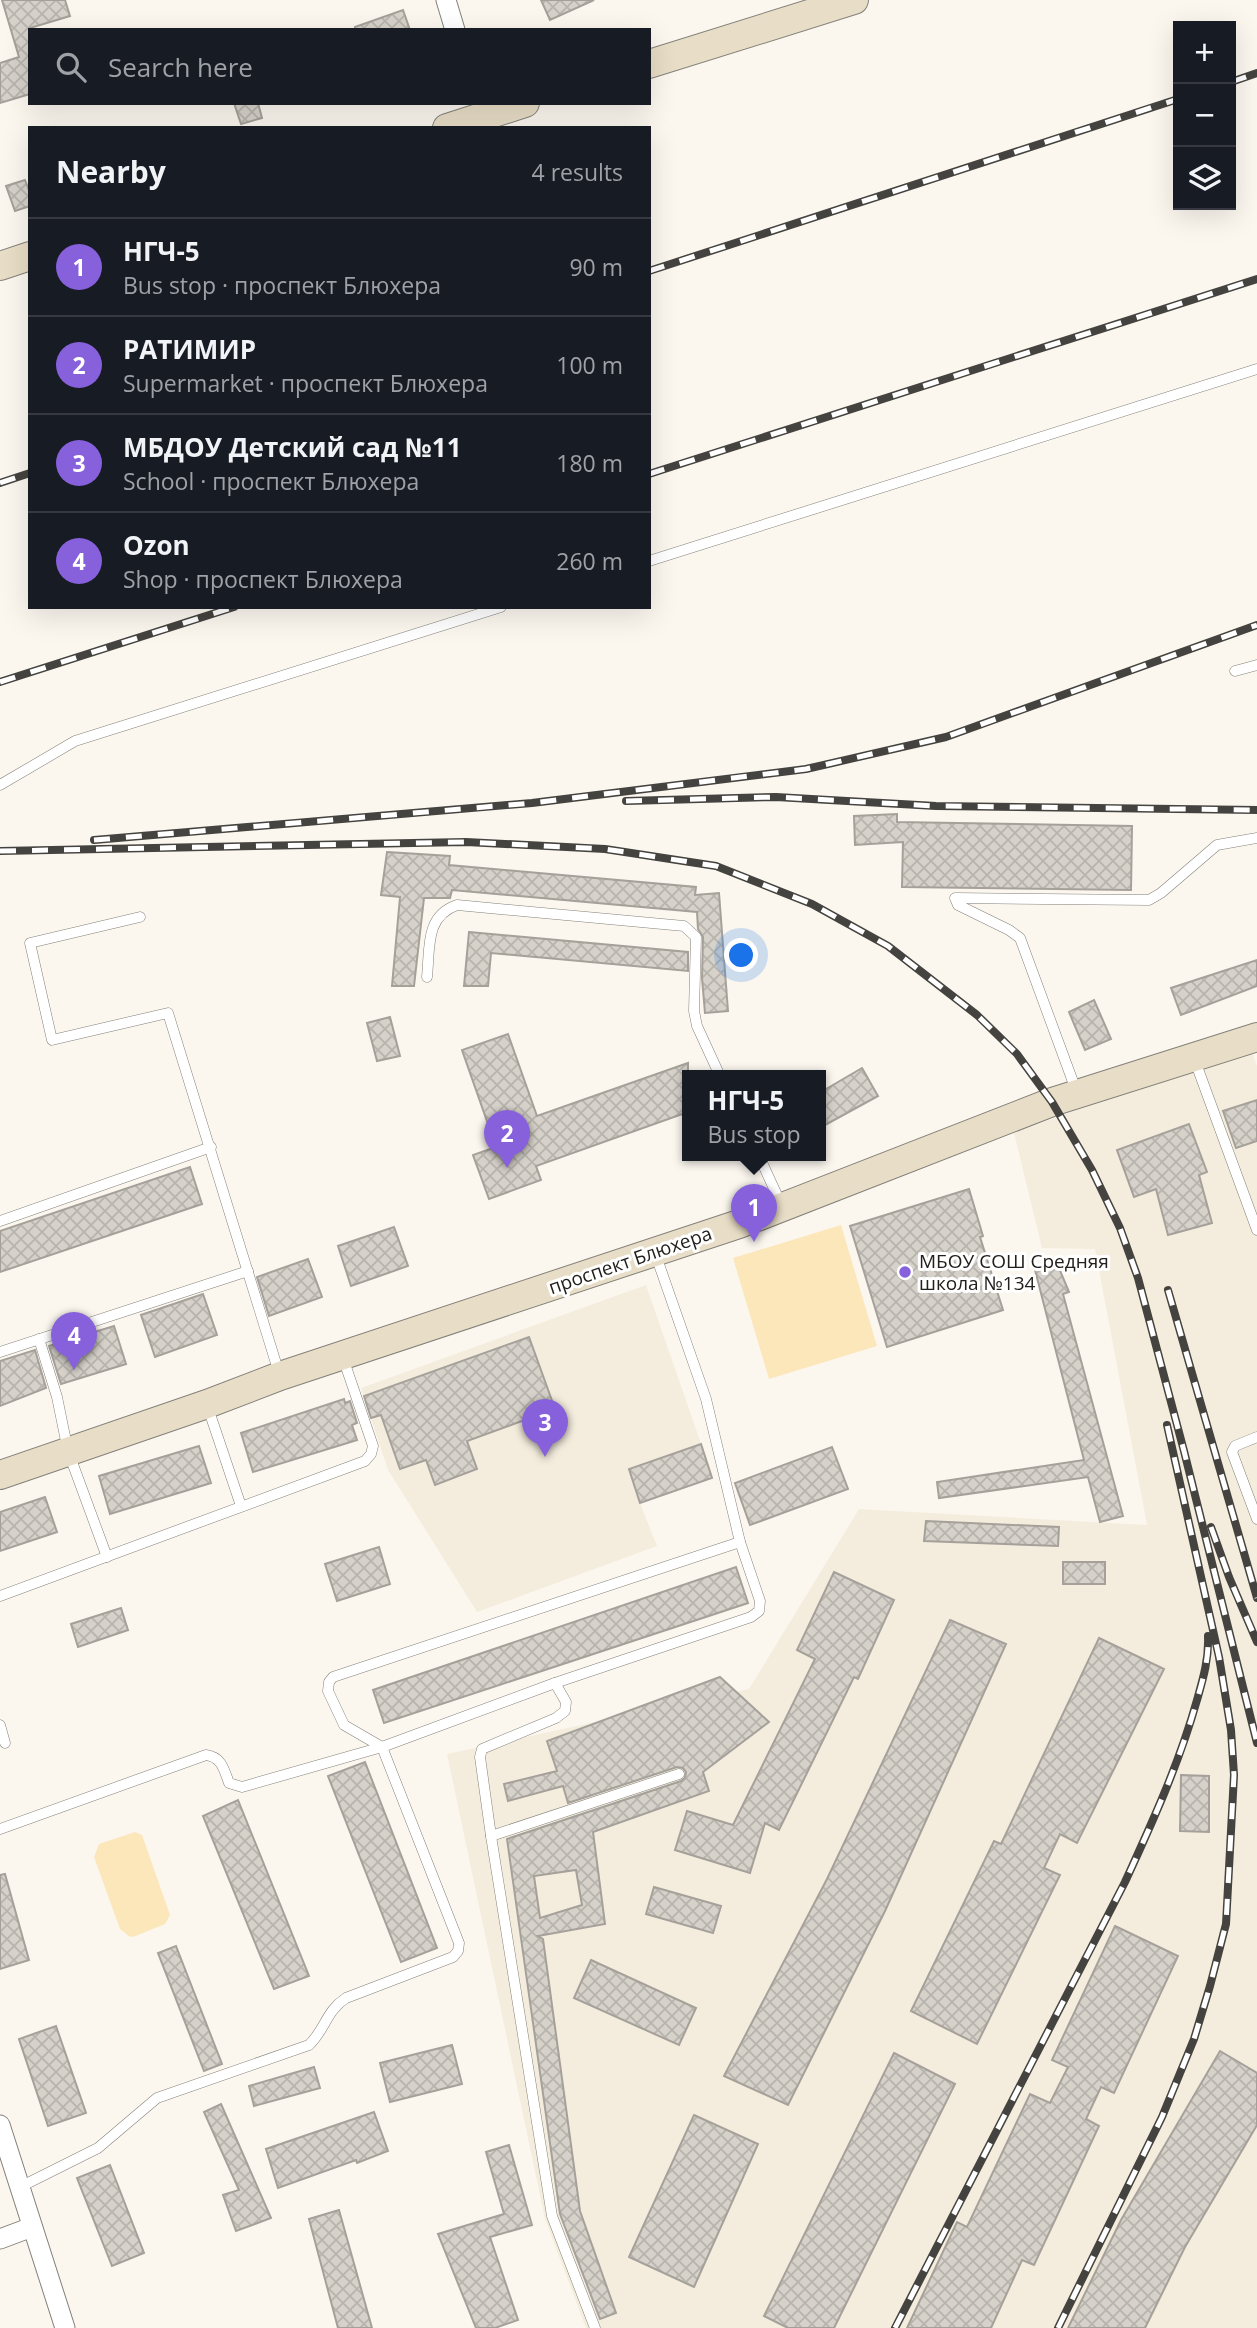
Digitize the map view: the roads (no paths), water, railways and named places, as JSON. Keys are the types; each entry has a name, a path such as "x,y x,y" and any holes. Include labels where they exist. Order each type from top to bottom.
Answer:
{"street":[{"path":"446,0 454,28"},
{"path":"651,63 854,0"},
{"path":"451,126 480,110 513,105"},
{"path":"0,266 28,257"},
{"name":"проспект Блюхера","path":"0,1475 783,1207 1077,1094 1257,1037"},
{"path":"0,2125 65,2328"},
{"path":"0,2239 32,2227"}],"lane":[{"path":"651,560 1257,369"},
{"path":"0,785 75,741 495,609"},
{"path":"1235,671 1257,665"},
{"path":"1077,1094 1020,938 1010,930 958,905 955,898 1149,900 1161,893 1217,845 1257,838"},
{"path":"427,977 431,933 435,922 440,913 457,905 684,926 696,937 694,1011 697,1026 717,1070"},
{"path":"140,917 30,943 52,1040 168,1013 280,1377"},
{"path":"1194,1057 1257,1230"},
{"path":"0,1221 211,1147"},
{"path":"761,1161 783,1207"},
{"path":"0,1829 206,1755 221,1761 229,1783 242,1787 382,1747 555,1683 751,1617 759,1611 760,1601 740,1542 706,1398 654,1252"},
{"path":"0,1352 248,1271"},
{"path":"39,1339 57,1397 68,1451 107,1557"},
{"path":"0,1596 365,1461 373,1446 343,1357"},
{"path":"207,1404 241,1506"},
{"path":"1257,1437 1235,1446 1232,1452 1257,1519"},
{"path":"20,2188 98,2148 157,2098 309,2045 318,2037 332,2009 346,1998 453,1956 458,1951 459,1943 382,1747 344,1725 328,1691 333,1677 740,1542"},
{"path":"555,1683 566,1702 565,1711 556,1718 482,1749 480,1757 552,2216 595,2328"},
{"path":"0,1726 5,1744"},
{"path":"491,1836 679,1774"}],"railway":[{"path":"1236,80 1257,73"},
{"path":"651,270 1173,101"},
{"path":"651,473 1257,279"},
{"path":"0,483 28,474"},
{"path":"0,682 228,609"},
{"path":"94,840 532,803 806,769 946,737 1257,625"},
{"path":"626,801 776,797 936,806 1257,810"},
{"path":"0,851 466,842 605,849 716,866 812,904 888,946 977,1015 1017,1054 1052,1102 1092,1170 1120,1228 1138,1278 1257,1743"},
{"path":"1168,1290 1257,1598"},
{"path":"1058,2328 1162,2117 1194,2039 1226,1924 1234,1775 1231,1730 1219,1657 1167,1425"},
{"path":"1211,1527 1257,1642"},
{"path":"895,2328 1135,1860 1190,1724 1205,1669 1208,1636"}],"place":[{"name":"РАТИМИР","path":"507,1168"},
{"name":"НГЧ-5","path":"754,1242"},
{"name":"МБОУ СОШ Средняя школа №134","path":"905,1272"},
{"name":"Ozon","path":"74,1370"},
{"name":"МБДОУ Детский сад №11","path":"545,1457"}]}
